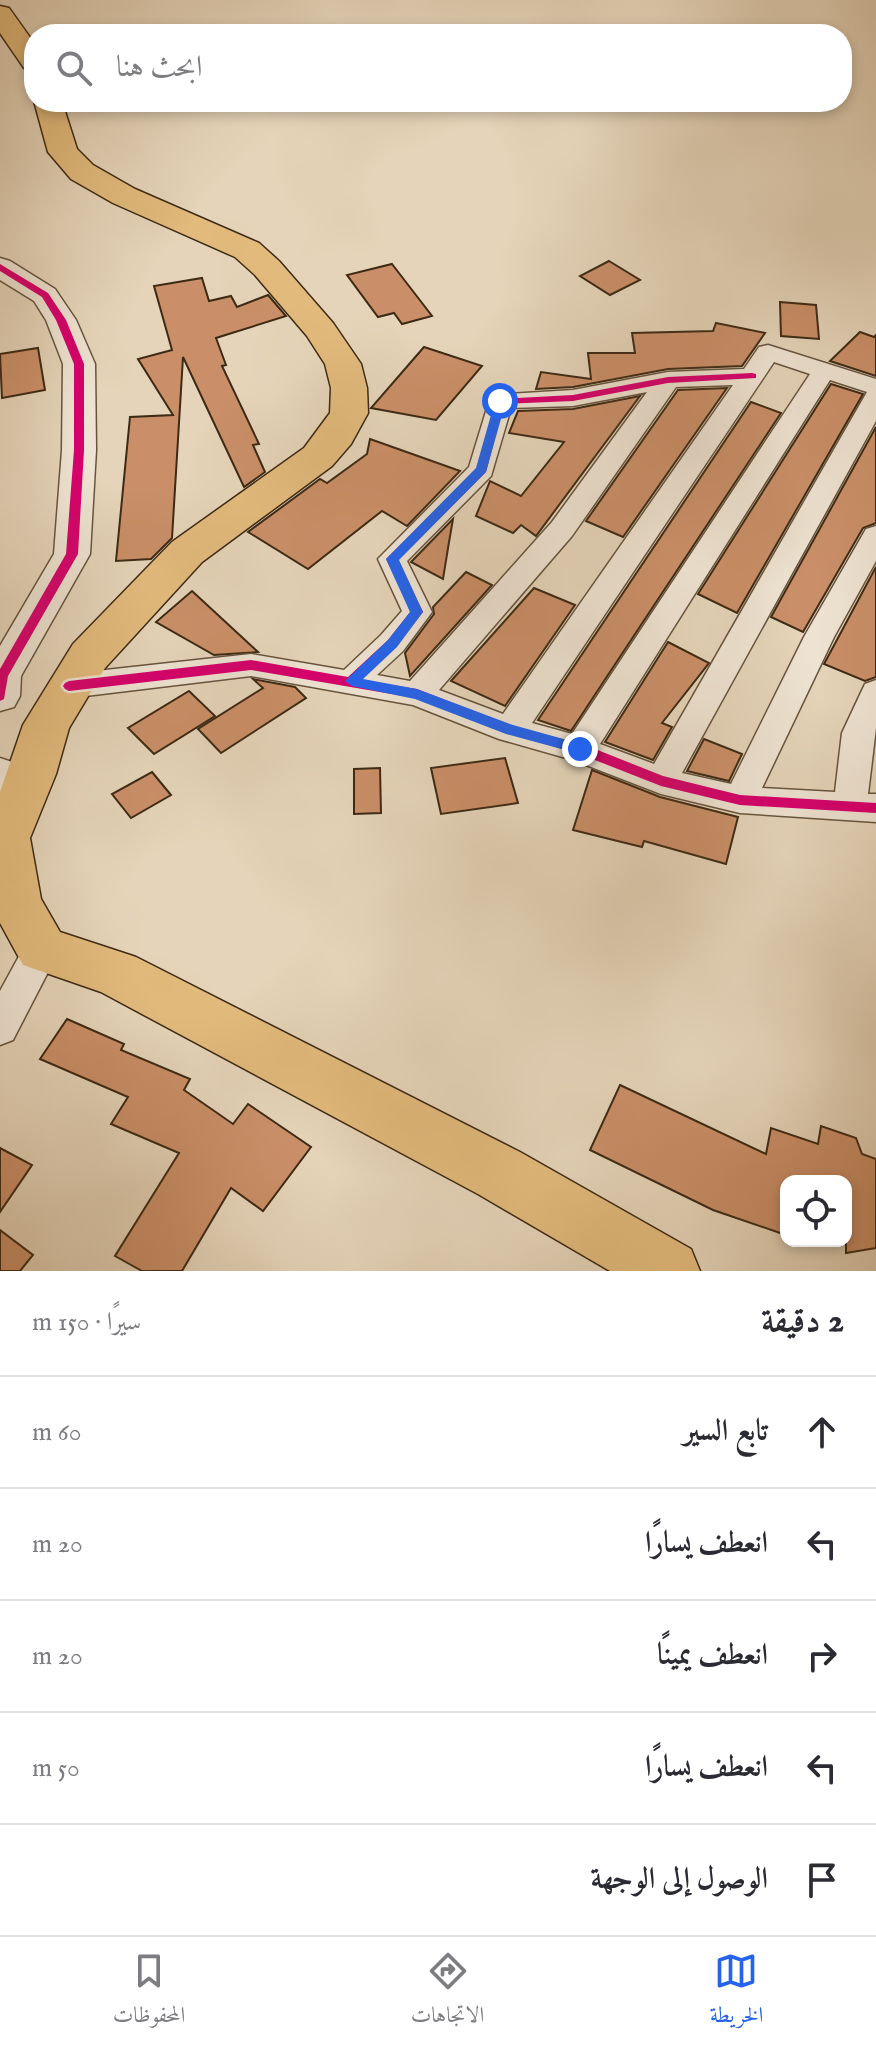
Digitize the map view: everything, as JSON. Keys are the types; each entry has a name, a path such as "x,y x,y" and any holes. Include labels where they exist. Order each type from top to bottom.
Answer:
{"main road":[{"path":"0,14 24,48"},
{"path":"51,112 63,152 82,172 124,196 247,250 267,268 321,330 343,364 349,388 349,413 337,435 318,457 187,552 89,656 46,725 32,774 5,838 16,903 42,949 130,981 499,1173 669,1271"}],"street":[{"path":"0,267 45,295 61,320 79,364 79,435 72,554 2,676 0,696"},
{"path":"510,730 768,352 876,387"},
{"path":"580,749 825,369"},
{"path":"352,681 392,643 417,612 392,559 482,470 500,401 573,398 668,380 752,376"},
{"path":"417,694 562,529 668,380"},
{"path":"661,781 876,398"},
{"path":"740,800 819,637 876,536"},
{"path":"69,686 251,665 417,694 510,730 580,749 661,781 740,800 863,807 858,733 876,692"},
{"path":"0,775 5,838"},
{"path":"0,1028 42,949"}],"building":[{"path":"609,261 640,280 610,295 580,276"},
{"path":"392,264 432,316 402,324 394,313 378,317 347,275"},
{"path":"202,278 209,301 231,296 237,307 268,295 286,316 216,338 226,365 222,366 259,444 253,445 265,472 244,487 183,357 172,538 151,559 116,561 130,417 173,415 138,359 172,350 154,286"},
{"path":"780,302 816,305 819,339 781,336"},
{"path":"716,323 765,333 742,366 668,369 573,387 536,389 541,372 591,379 588,353 635,353 632,333 713,331"},
{"path":"860,332 876,335 876,376 830,361"},
{"path":"424,347 482,366 436,420 371,408"},
{"path":"38,348 45,390 2,398 0,354"},
{"path":"831,384 863,394 737,613 698,594"},
{"path":"727,388 623,537 586,521 678,390"},
{"path":"640,396 536,536 521,525 513,533 476,516 490,481 521,496 564,442 509,433 518,411 573,409"},
{"path":"751,402 781,413 571,731 538,720"},
{"path":"876,427 876,523 863,528 803,632 771,617"},
{"path":"370,439 460,471 407,526 382,511 308,569 248,532 320,479 327,483 367,454"},
{"path":"453,519 449,542 443,579 411,562"},
{"path":"876,567 876,677 865,681 824,664"},
{"path":"466,572 492,585 410,676 405,653 434,614 433,607"},
{"path":"534,588 575,605 505,706 451,681"},
{"path":"192,591 258,652 214,655 156,622"},
{"path":"668,642 709,663 662,723 672,727 653,760 605,742"},
{"path":"253,679 295,687 306,698 221,753 198,729 263,688"},
{"path":"189,691 215,716 154,754 128,728"},
{"path":"704,739 742,754 729,781 687,771"},
{"path":"505,758 518,803 441,814 431,768"},
{"path":"380,768 381,813 354,814 354,769"},
{"path":"592,770 660,797 738,817 726,864 644,841 642,847 573,830"},
{"path":"152,772 171,795 131,818 112,794"},
{"path":"67,1019 124,1044 121,1050 190,1079 184,1090 233,1124 248,1104 311,1147 263,1211 231,1188 182,1271 142,1271 115,1256 179,1153 111,1124 128,1097 40,1059"},
{"path":"620,1085 766,1154 771,1128 818,1144 821,1126 856,1138 862,1154 876,1159 876,1248 846,1253 846,1247 852,1247 852,1175 780,1175 780,1233 713,1210 590,1150"},
{"path":"0,1148 32,1165 0,1212"},
{"path":"0,1230 33,1255 20,1271 0,1271"}],"cycle path":[{"path":"0,267 45,295 61,320 79,364 79,450 72,554 2,676 0,696"},
{"path":"352,681 392,643 417,612 392,559 482,470 500,401 573,398 668,380 752,376"},
{"path":"69,686 251,665 417,694 510,730 580,749 661,781 740,800 876,808"}],"route":[{"path":"500,401 482,470 392,559 417,612 392,643 352,681 417,694 510,730 580,749"}]}
